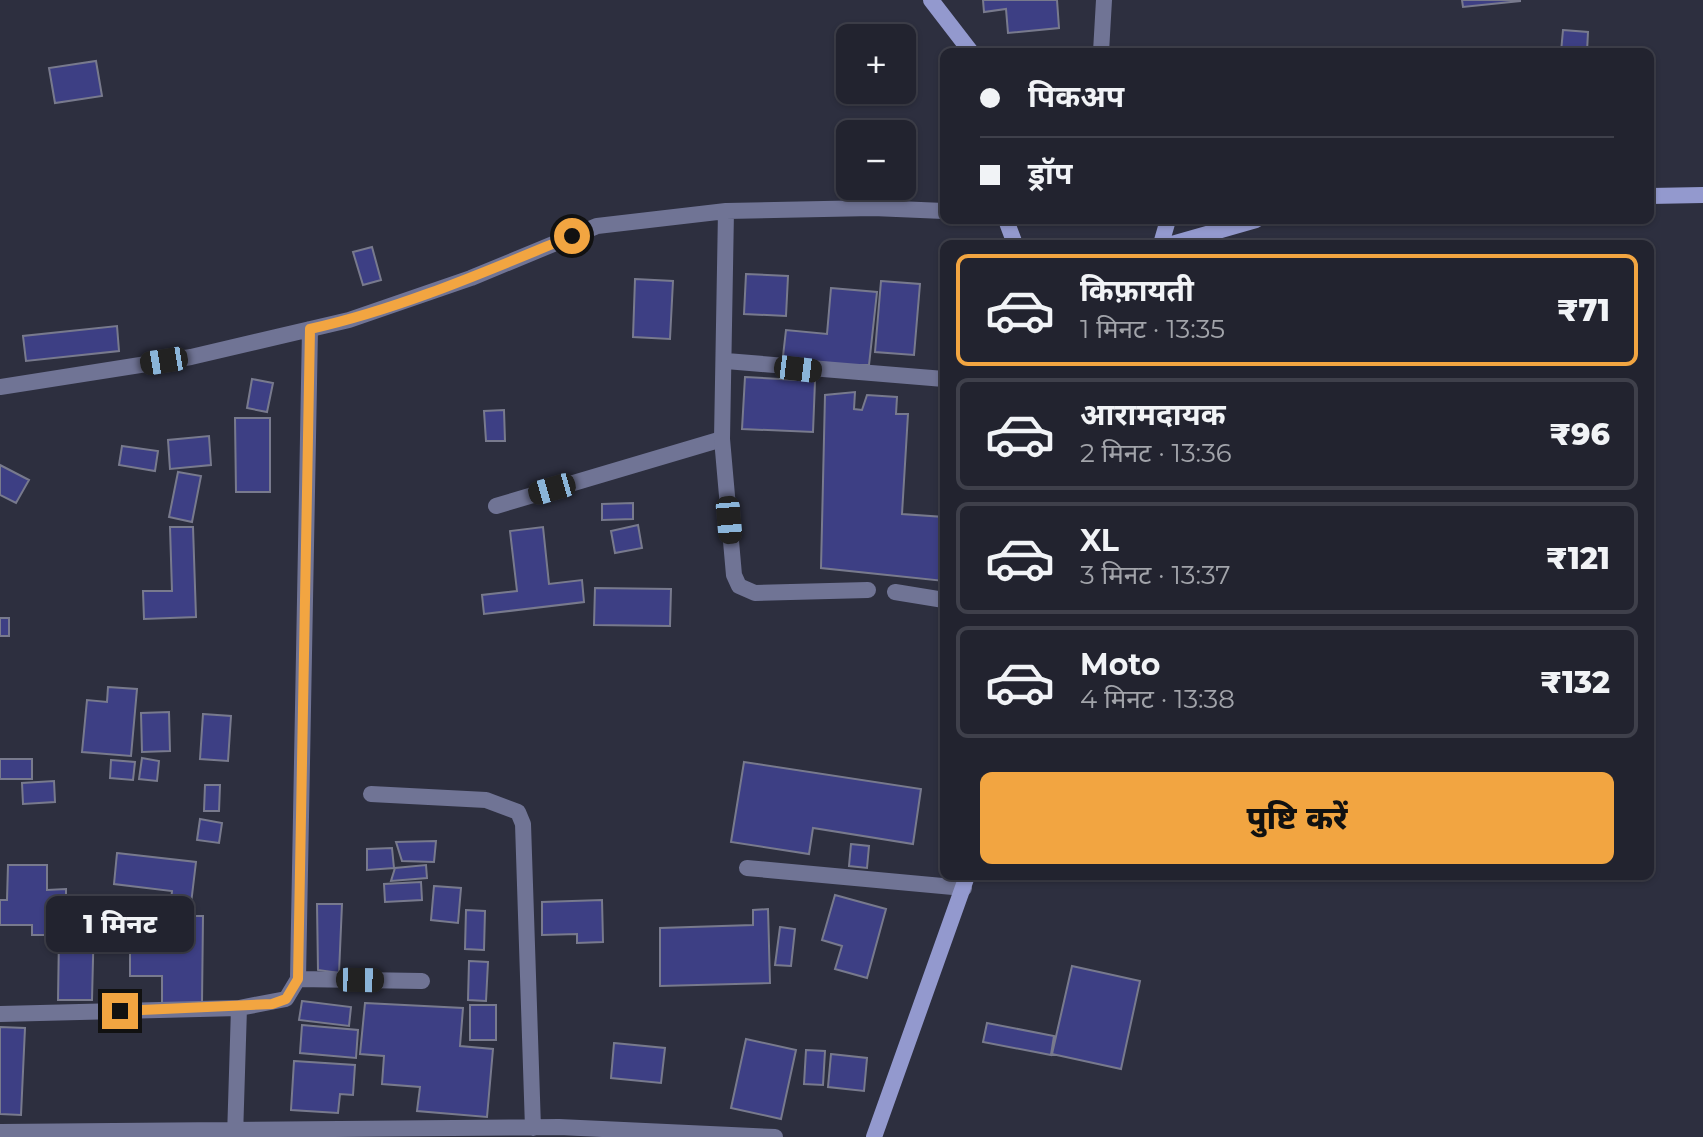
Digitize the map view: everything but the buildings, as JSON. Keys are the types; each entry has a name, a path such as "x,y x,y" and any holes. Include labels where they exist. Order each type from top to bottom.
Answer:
{"street":[{"path":"931,0 968,48"},
{"path":"1101,48 1104,0"},
{"path":"1654,196 1701,196"},
{"path":"0,387 191,357 349,320 471,278 597,226 726,211 873,208 940,211"},
{"path":"726,211 726,361 722,439 734,575 739,586 755,593 868,590"},
{"path":"1186,240 1242,224"},
{"path":"0,1014 239,1008 286,999 298,979 310,329"},
{"path":"726,361 940,379"},
{"path":"496,506 722,439"},
{"path":"895,592 940,599"},
{"path":"371,794 486,800 504,804 518,812 523,824 533,1128"},
{"path":"747,868 966,882 874,1137"},
{"path":"298,979 422,981"},
{"path":"235,1134 239,1008"},
{"path":"0,1132 235,1134 533,1128 775,1137"}],"route":[{"path":"120,1011 239,1008 272,1004 286,999 298,979 310,329 349,320 471,278 572,236"}]}
